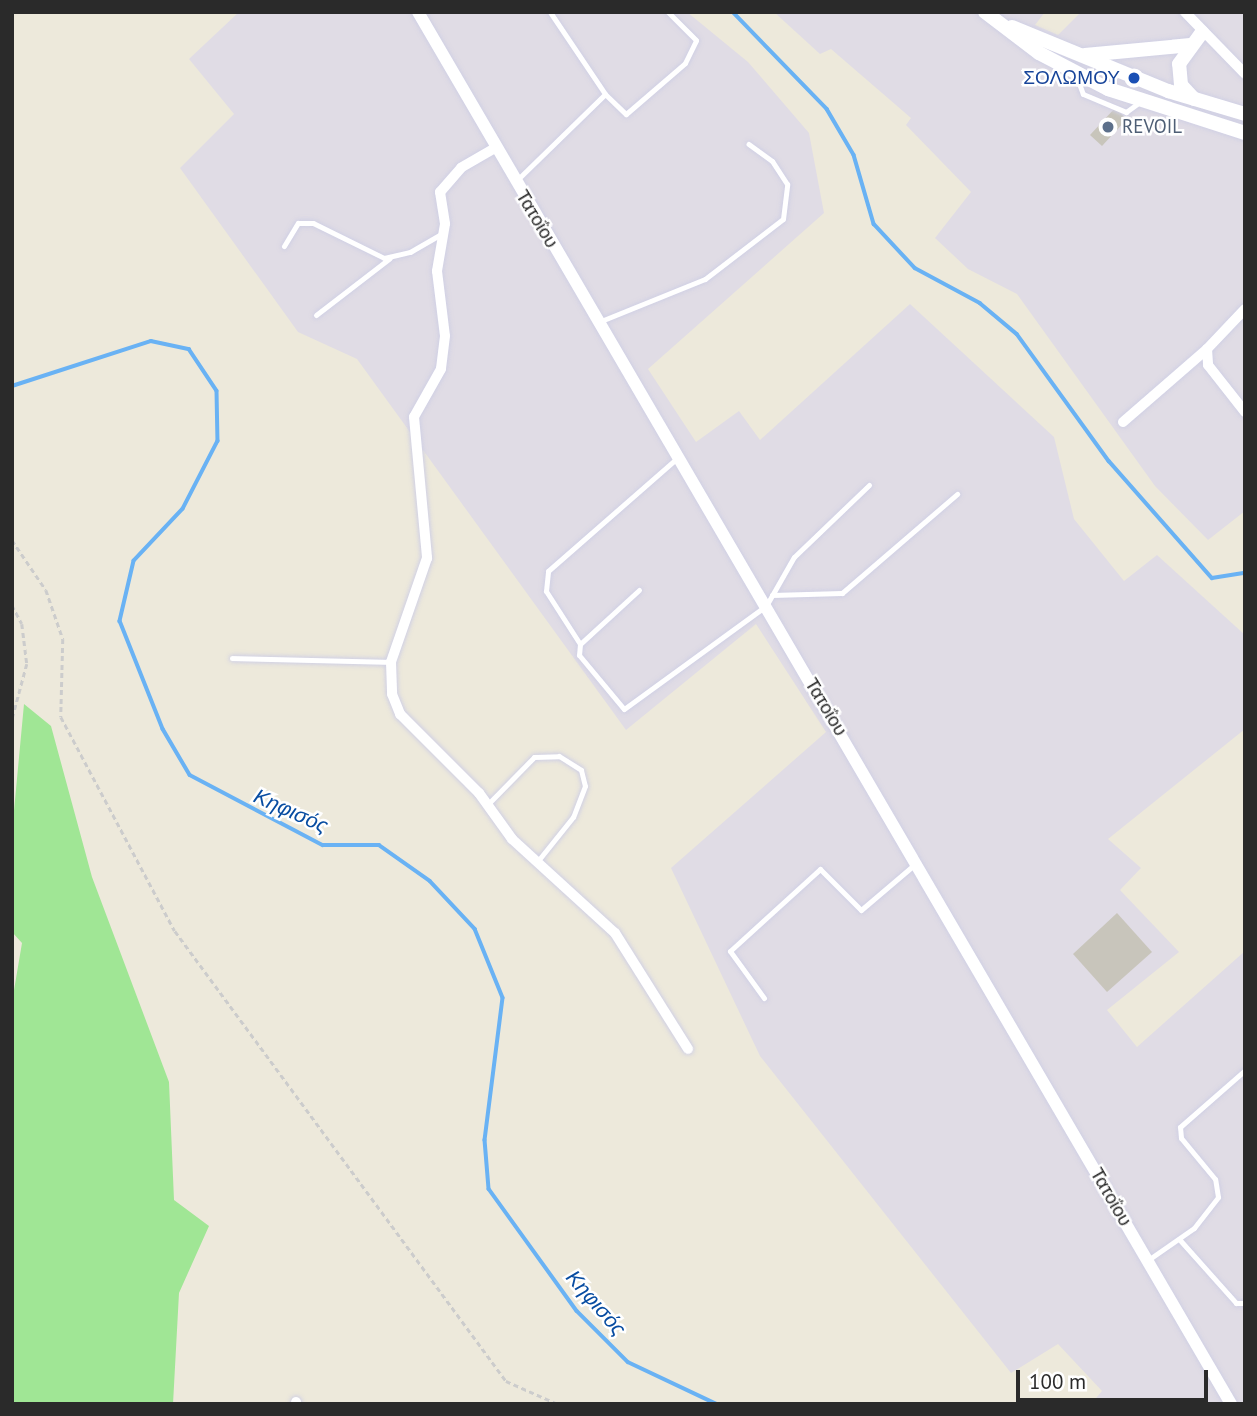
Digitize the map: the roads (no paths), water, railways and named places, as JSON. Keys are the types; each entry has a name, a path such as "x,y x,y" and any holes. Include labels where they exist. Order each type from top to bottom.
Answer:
{"main road":[{"path":"985,12 1007,26 1039,53 1075,72 1140,102 1245,133"},
{"path":"1007,26 1196,100 1245,114"},
{"path":"1196,100 1178,74 1191,45 1202,32"},
{"path":"1083,55 1191,45"}],"street":[{"name":"Τατοΐου","path":"418,12 598,323 769,601 916,863 1231,1404"},
{"path":"1185,12 1245,74"},
{"path":"495,148 443,184 443,233 438,256 445,336 441,369 414,417 427,558 391,662 400,714 537,862 615,933 688,1049"},
{"path":"1123,422 1207,349 1245,309"},
{"path":"1207,349 1208,365 1245,412"}],"lane":[{"path":"550,12 605,94 626,114 685,63 696,40 668,12"},
{"path":"515,182 605,94"},
{"path":"598,323 705,279 783,219 788,184 772,161 749,144"},
{"path":"284,246 298,223 313,223 374,257 392,256"},
{"path":"316,316 392,256 443,233"},
{"path":"678,457 548,571 546,591 580,644 579,655 615,706 629,709 769,601 794,557 869,485"},
{"path":"769,601 842,593 957,494"},
{"path":"580,644 639,590"},
{"path":"232,658 391,662"},
{"path":"487,805 534,757 559,756 582,770 585,786 573,817 537,862"},
{"path":"764,998 730,951 820,869 861,910 916,863"},
{"path":"1148,1260 1179,1239 1219,1197 1215,1180 1181,1139 1180,1127 1245,1070"},
{"path":"1179,1239 1236,1303 1245,1303"}],"waterway":[{"path":"733,12 827,109 854,155 874,224 915,268 980,303 1017,334 1109,461 1212,578 1245,573"},
{"name":"Κηφισός","path":"12,386 151,341 189,349 217,391 218,441 183,509 134,561 120,621 163,729 190,775 323,845 379,845 430,881 475,929 503,998 485,1140 489,1189 577,1311 628,1362 717,1404"}],"place":[{"name":"ΣΟΛΩΜΟΥ","path":"1134,78"},
{"name":"REVOIL","path":"1108,127"}]}
